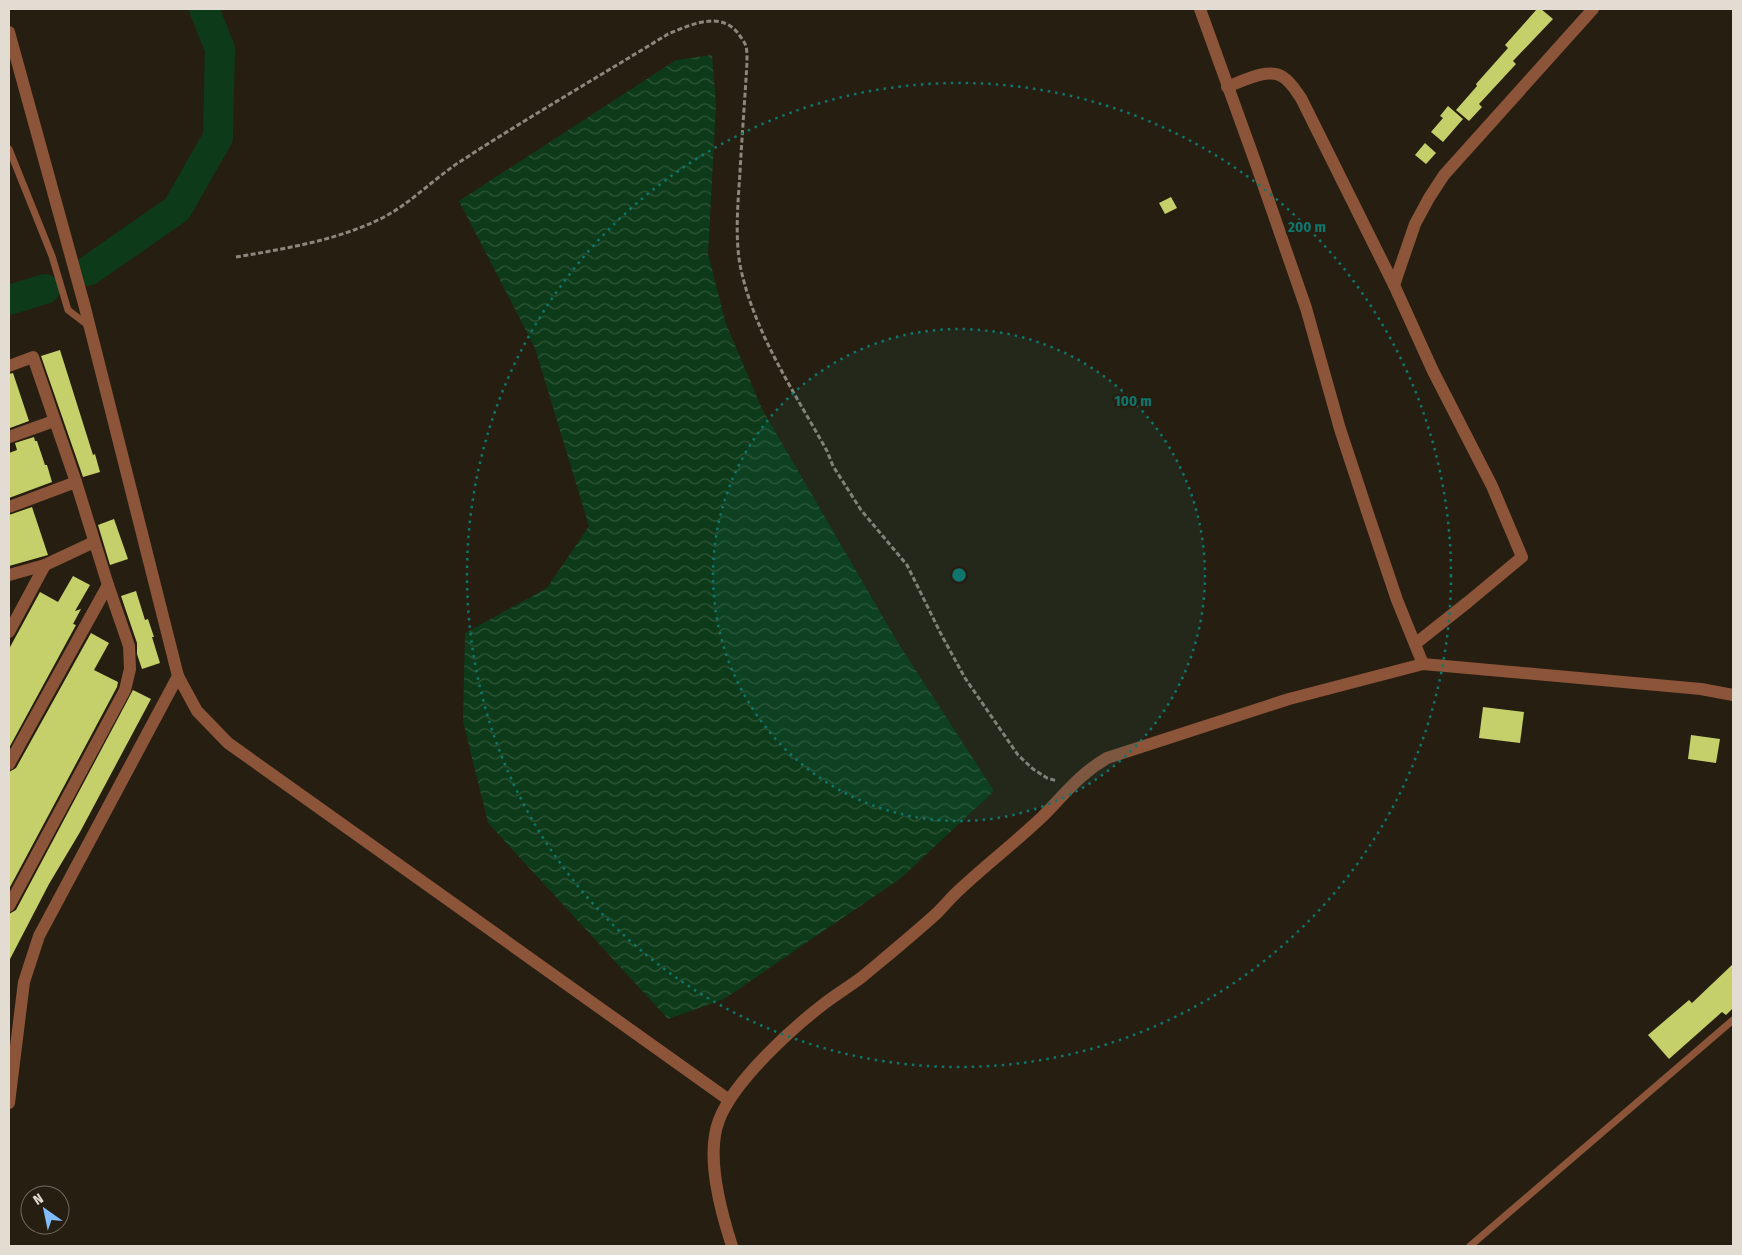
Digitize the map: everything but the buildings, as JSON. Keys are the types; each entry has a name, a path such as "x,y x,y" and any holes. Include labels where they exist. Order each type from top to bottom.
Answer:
{"street":[{"path":"1200,9 1306,308 1340,429 1397,600 1423,664"},
{"path":"1394,285 1415,224 1428,198 1444,175 1593,9"},
{"path":"9,32 89,326 178,676 197,711 228,743 729,1100"},
{"path":"1228,87 1253,77 1274,73 1290,82 1301,98 1394,285 1438,380 1492,486 1522,556 1415,644"},
{"path":"9,366 33,357 129,646 130,669 124,690 9,906"},
{"path":"9,437 54,421"},
{"path":"9,507 76,482"},
{"path":"9,576 45,565 94,542"},
{"path":"9,632 45,565"},
{"path":"9,764 108,586"},
{"path":"732,1246 717,1191 714,1150 715,1134 719,1120 729,1100 756,1067 790,1033 824,1004 861,978 938,912 954,894 1043,816 1075,781 1089,769 1107,758 1289,699 1423,664 1701,688 1733,695"},
{"path":"9,1103 24,982 39,936 178,676"}],"lane":[{"path":"9,149 52,256 68,310 89,326"},
{"path":"1470,1246 1733,1020"}],"path":[{"path":"236,257 292,247 350,231 379,220 418,196 456,164 668,34 695,23 709,20 731,25 740,35 746,46 747,62 738,209 739,246 741,272 756,319 827,451 833,466 861,510 907,565 965,678 1018,754 1033,769 1047,778 1057,781 1075,781"}],"water":[{"path":"712,55 716,104 708,254 726,324 762,409 898,643 994,791 901,878 724,999 668,1019 488,823 463,721 465,633 547,588 589,526 535,348 459,201 676,60"}],"waterway":[{"path":"88,271 177,209 218,137 220,49 204,9"},
{"path":"9,300 45,289"}]}
